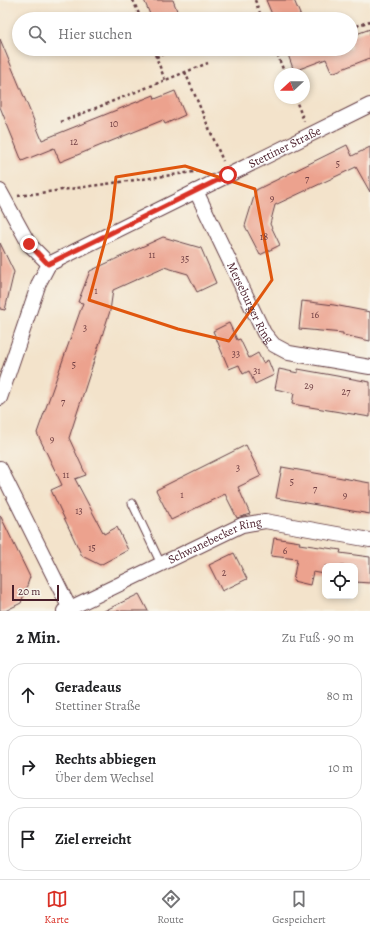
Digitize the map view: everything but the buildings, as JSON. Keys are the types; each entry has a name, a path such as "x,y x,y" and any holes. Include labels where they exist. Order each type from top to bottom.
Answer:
{"street":[{"name":"Stettiner Straße","path":"48,264 370,105"},
{"name":"Merseburger Ring","path":"196,191 264,333 274,345 289,353 370,367"},
{"path":"0,398 39,283 48,264 29,244 2,195"},
{"path":"0,468 68,610"},
{"name":"Schwanebecker Ring","path":"68,610 242,525 265,521 370,540"}],"lane":[{"path":"132,502 161,564"}],"path":[{"path":"133,0 138,12"},
{"path":"254,0 260,12"},
{"path":"358,25 370,21"},
{"path":"278,56 283,68"},
{"path":"156,57 165,80"},
{"path":"61,122 208,63"},
{"path":"185,72 228,175"},
{"path":"297,104 310,135"},
{"path":"2,195 202,171"}],"highlighted area":[{"path":"185,166 255,189 272,280 229,341 178,329 89,300 111,219 116,177"}],"route":[{"path":"29,244 48,264 228,175"}]}
